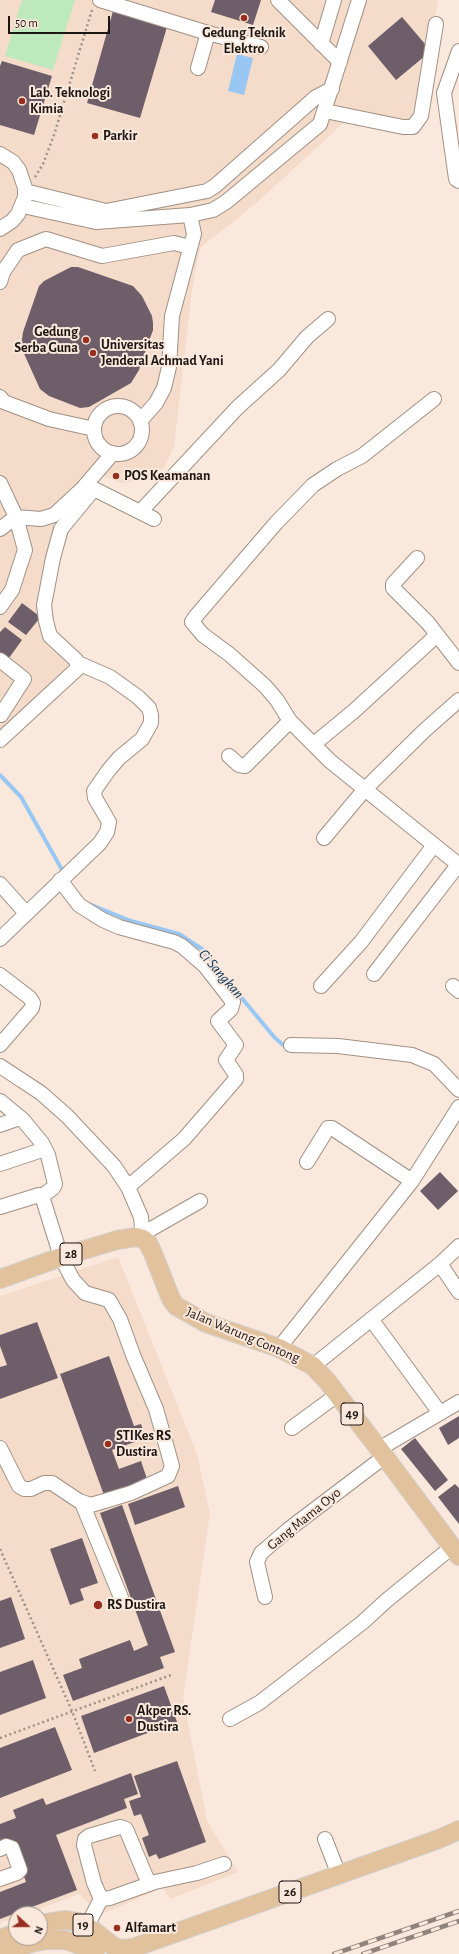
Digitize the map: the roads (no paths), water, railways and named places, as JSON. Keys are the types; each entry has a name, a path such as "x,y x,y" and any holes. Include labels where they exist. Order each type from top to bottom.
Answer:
{"main road":[{"name":"Jalan Warung Contong","path":"143,1236 156,1258 171,1299 176,1306 200,1320 279,1348 313,1366 382,1453 455,1551"},
{"name":"28","path":"0,1279 61,1256 128,1238 143,1236"},
{"name":"26","path":"120,1949 134,1948 439,1839 459,1830"},
{"name":"19","path":"48,1923 66,1920 86,1926 120,1949"},
{"path":"0,1954 31,1943 48,1940 65,1940 86,1947 95,1954"}],"street":[{"path":"278,0 340,62"},
{"path":"322,44 334,0"},
{"path":"23,206 96,222 190,215 213,210 226,202 320,124 359,0"},
{"path":"96,4 261,47"},
{"path":"325,111 403,127 413,127 421,116 436,24"},
{"path":"198,68 208,33"},
{"path":"459,51 444,93 456,179 459,181"},
{"path":"25,189 106,211 207,191 216,186 316,97 332,89"},
{"path":"0,154 13,162 19,170 25,189 23,206 12,221 0,229"},
{"path":"140,421 156,403 164,388 169,367 172,316 194,234 190,215"},
{"path":"0,282 3,272 18,250 46,239 102,256 174,243 190,247"},
{"path":"141,511 238,407 279,370 307,338 328,319"},
{"path":"0,397 4,402 49,419 94,429"},
{"path":"374,974 459,865 330,761 290,721 277,700 265,686 229,654 203,635 195,627 192,621 276,523 314,485 337,469 362,456 434,399"},
{"path":"117,406 131,410 140,421 141,436 138,442 127,452 113,453 100,446 94,434 94,429 99,416 110,407 117,406"},
{"path":"0,528 16,517 41,519 54,515 83,488 113,453"},
{"path":"0,483 16,517 25,550 12,590 0,607"},
{"path":"0,938 100,843 107,832 109,822 94,798 94,791 97,785 119,758 142,739 151,723 151,714 148,708 138,697 110,677 78,663 50,636 44,605 53,558 61,529 94,489 141,511 154,519"},
{"path":"417,558 393,584 393,588 428,623 459,663"},
{"path":"0,592 20,565"},
{"path":"314,744 354,711 437,635"},
{"path":"0,660 24,679 1,715"},
{"path":"0,740 77,670 78,663"},
{"path":"324,838 365,789 425,730 459,700"},
{"path":"229,756 240,765 245,766 290,721"},
{"path":"321,986 361,942 434,845"},
{"path":"64,877 79,906 103,920 119,927 167,940 182,946 205,966 233,1002 231,1009 219,1018 218,1021 236,1045 226,1060 236,1075 236,1079 184,1138 128,1187"},
{"path":"0,884 26,913"},
{"path":"0,975 30,998 33,1003 32,1008 0,1045"},
{"path":"291,1045 338,1046 412,1055 434,1064 459,1090"},
{"path":"0,1066 41,1093 67,1116 114,1166 128,1187 141,1217 143,1236 200,1201"},
{"path":"0,1101 20,1118 36,1135 45,1149 53,1169 55,1184 42,1196 39,1195 0,1207"},
{"path":"279,1348 412,1181 459,1106"},
{"path":"0,1125 20,1118"},
{"path":"307,1162 328,1128 332,1128 412,1181"},
{"path":"0,1164 45,1149"},
{"path":"0,1448 18,1486 24,1489 31,1489 44,1483 52,1483 82,1503 91,1505 131,1493 168,1476 172,1466 156,1409 115,1308 109,1300 85,1293 77,1286 61,1256 42,1196"},
{"path":"313,1366 440,1264 459,1246"},
{"path":"440,1264 459,1292"},
{"path":"371,1319 440,1413"},
{"path":"292,1428 337,1395"},
{"name":"Gang Mama Oyo","path":"265,1597 257,1562 261,1553 382,1453 440,1413 459,1402"},
{"path":"82,1503 122,1600"},
{"path":"230,1719 259,1703 363,1622 387,1600 455,1551"},
{"path":"101,1899 94,1883 84,1845 85,1840 89,1836 120,1827 126,1829 149,1884"},
{"path":"325,1839 339,1875"},
{"path":"0,1849 6,1846 12,1848 20,1870 17,1874 0,1879"},
{"path":"101,1899 110,1898 149,1884 197,1873 224,1864"},
{"path":"86,1926 101,1899"}],"water":[{"path":"237,54 253,58 244,95 228,91"}],"waterway":[{"name":"Ci Sangkan","path":"0,775 21,797 65,875"},
{"name":"Ci Sangkan","path":"89,904 131,921 179,934 205,951 275,1038 288,1049"}],"railway":[{"path":"334,1954 459,1911"},
{"path":"363,1954 459,1921"}],"place":[{"name":"Gedung Teknik Elektro","path":"244,18"},
{"name":"Lab. Teknologi Kimia","path":"22,101"},
{"name":"Parkir","path":"95,136"},
{"name":"Gedung Serba Guna","path":"86,340"},
{"name":"Universitas Jenderal Achmad Yani","path":"93,353"},
{"name":"POS Keamanan","path":"116,476"},
{"name":"STIKes RS Dustira","path":"108,1444"},
{"name":"RS Dustira","path":"98,1605"},
{"name":"Akper RS. Dustira","path":"129,1719"},
{"name":"Alfamart","path":"117,1928"}]}
